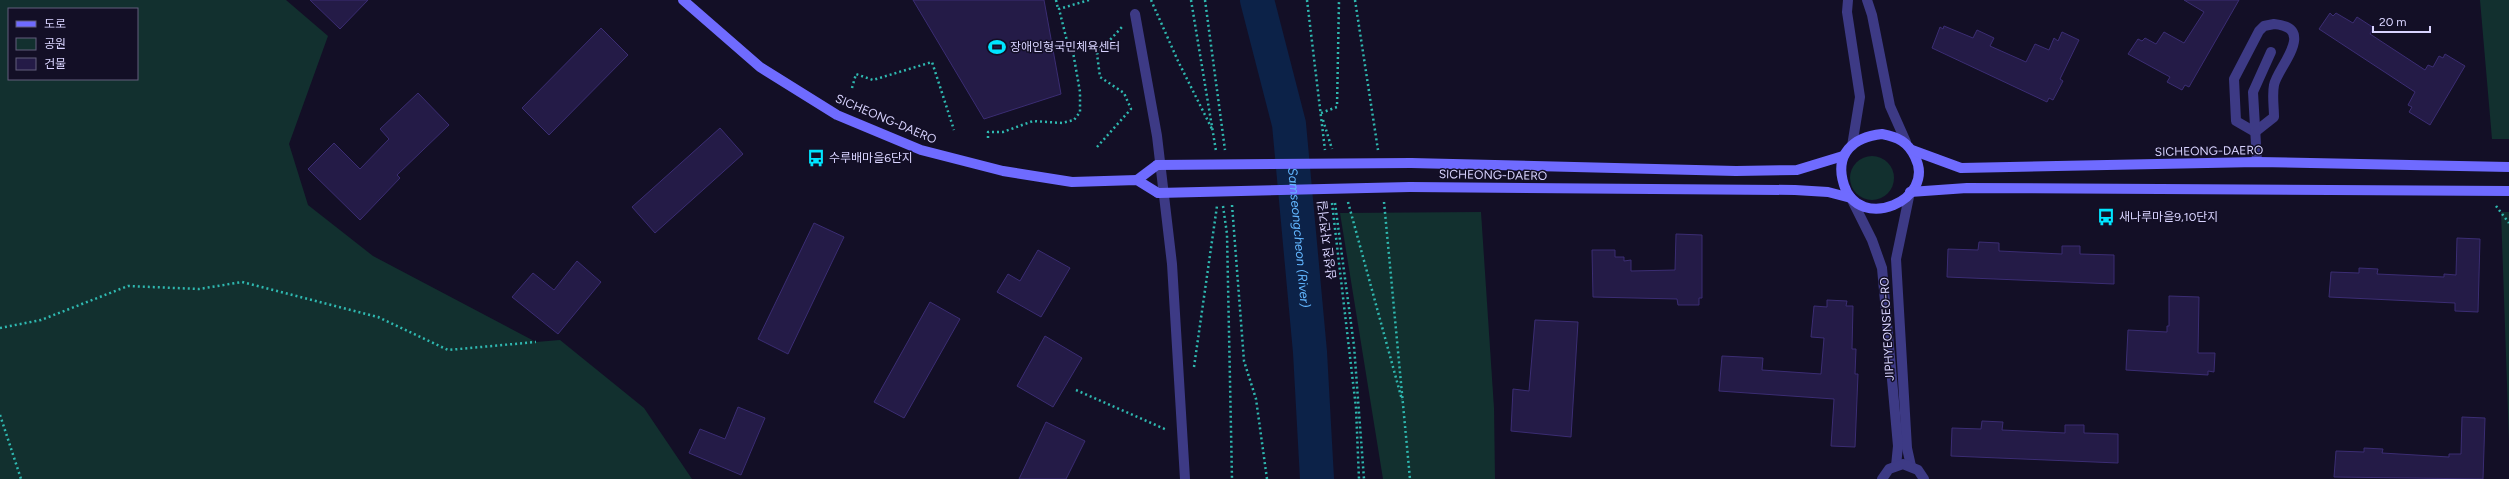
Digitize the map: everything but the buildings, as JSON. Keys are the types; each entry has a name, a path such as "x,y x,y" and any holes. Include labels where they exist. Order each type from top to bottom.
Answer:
{"street":[{"name":"SICHEONG-DAERO","path":"683,0 760,67 837,116 921,150 1003,172 1072,182 1137,180 1158,193 1410,187 1795,190 1828,192 1851,198"},
{"path":"1848,0 1847,12 1860,97 1852,146"},
{"path":"1867,0 1872,15 1890,106 1919,164 1920,176 1916,188 1896,205 1885,209 1872,209 1861,205 1851,198 1844,187 1841,175 1843,156 1852,146 1867,136 1882,134 1895,136 1909,146"},
{"path":"1135,14 1157,136 1172,264 1184,438 1185,479"},
{"path":"2282,25 2294,36 2295,44 2274,85 2274,117 2255,132 2236,121 2234,79 2259,31 2264,26 2282,25"},
{"path":"2257,162 2253,92 2271,52"},
{"name":"SICHEONG-DAERO","path":"1909,146 1961,168 2257,162 2509,167"},
{"name":"SICHEONG-DAERO","path":"1137,180 1157,164 1411,162 1736,172 1797,170 1843,156"},
{"path":"1910,192 1968,188 2258,192 2509,192"},
{"name":"JIPHYEONSEO-RO","path":"1910,192 1900,235 1896,277 1907,448 1911,466"},
{"name":"JIPHYEONSEO-RO","path":"1851,198 1872,240 1882,268 1898,446 1896,466"},
{"path":"1882,479 1889,469 1896,466 1911,466 1918,470 1924,479"}],"path":[{"path":"988,138 988,132 1004,132 1033,121 1062,123 1074,120 1080,112 1080,92 1073,52 1068,45 1056,0"},
{"path":"1058,9 1089,0"},
{"path":"1152,0 1178,61 1214,132"},
{"path":"1191,0 1217,156"},
{"path":"1205,0 1225,151"},
{"path":"1307,0 1326,151"},
{"path":"1321,113 1337,107 1339,0"},
{"path":"1097,148 1131,109 1124,93 1100,77 1098,54 1135,14"},
{"path":"852,88 856,74 873,80 932,62 954,130"},
{"path":"1321,113 1334,156"},
{"name":"삼성천 자전거길","path":"1358,479 1356,408 1332,197 1354,346 1364,479"},
{"path":"1231,198 1235,230 1244,360 1256,398 1267,479"},
{"path":"1347,200 1404,408 1410,479"},
{"path":"1193,374 1217,203"},
{"path":"1223,203 1227,234 1232,479"},
{"path":"2496,206 2509,223"},
{"path":"0,328 41,320 128,286 199,289 242,282 378,317 448,350 536,342"},
{"path":"1076,390 1184,438"},
{"path":"0,415 21,479"}],"green space":[{"path":"0,0 286,0 328,36 289,144 308,205 373,256 536,342 560,340 644,408 692,479 0,479"},
{"path":"2480,0 2509,0 2509,139 2492,139"},
{"path":"1868,156 1876,156 1881,157 1888,162 1893,169 1893,187 1888,194 1881,199 1868,200 1860,197 1853,190 1850,182 1850,174 1853,166 1860,159"},
{"path":"1481,212 1494,408 1495,479 1383,479 1340,213"},
{"path":"2501,212 2509,212 2509,441"}],"waterway":[{"name":"Samseongcheon (River)","path":"1257,0 1289,124 1310,352 1317,479"}],"place":[{"name":"장애인형국민체육센터","path":"997,47"},
{"name":"수루배마을6단지","path":"816,158"},
{"name":"새나루마을9,10단지","path":"2106,217"}]}
